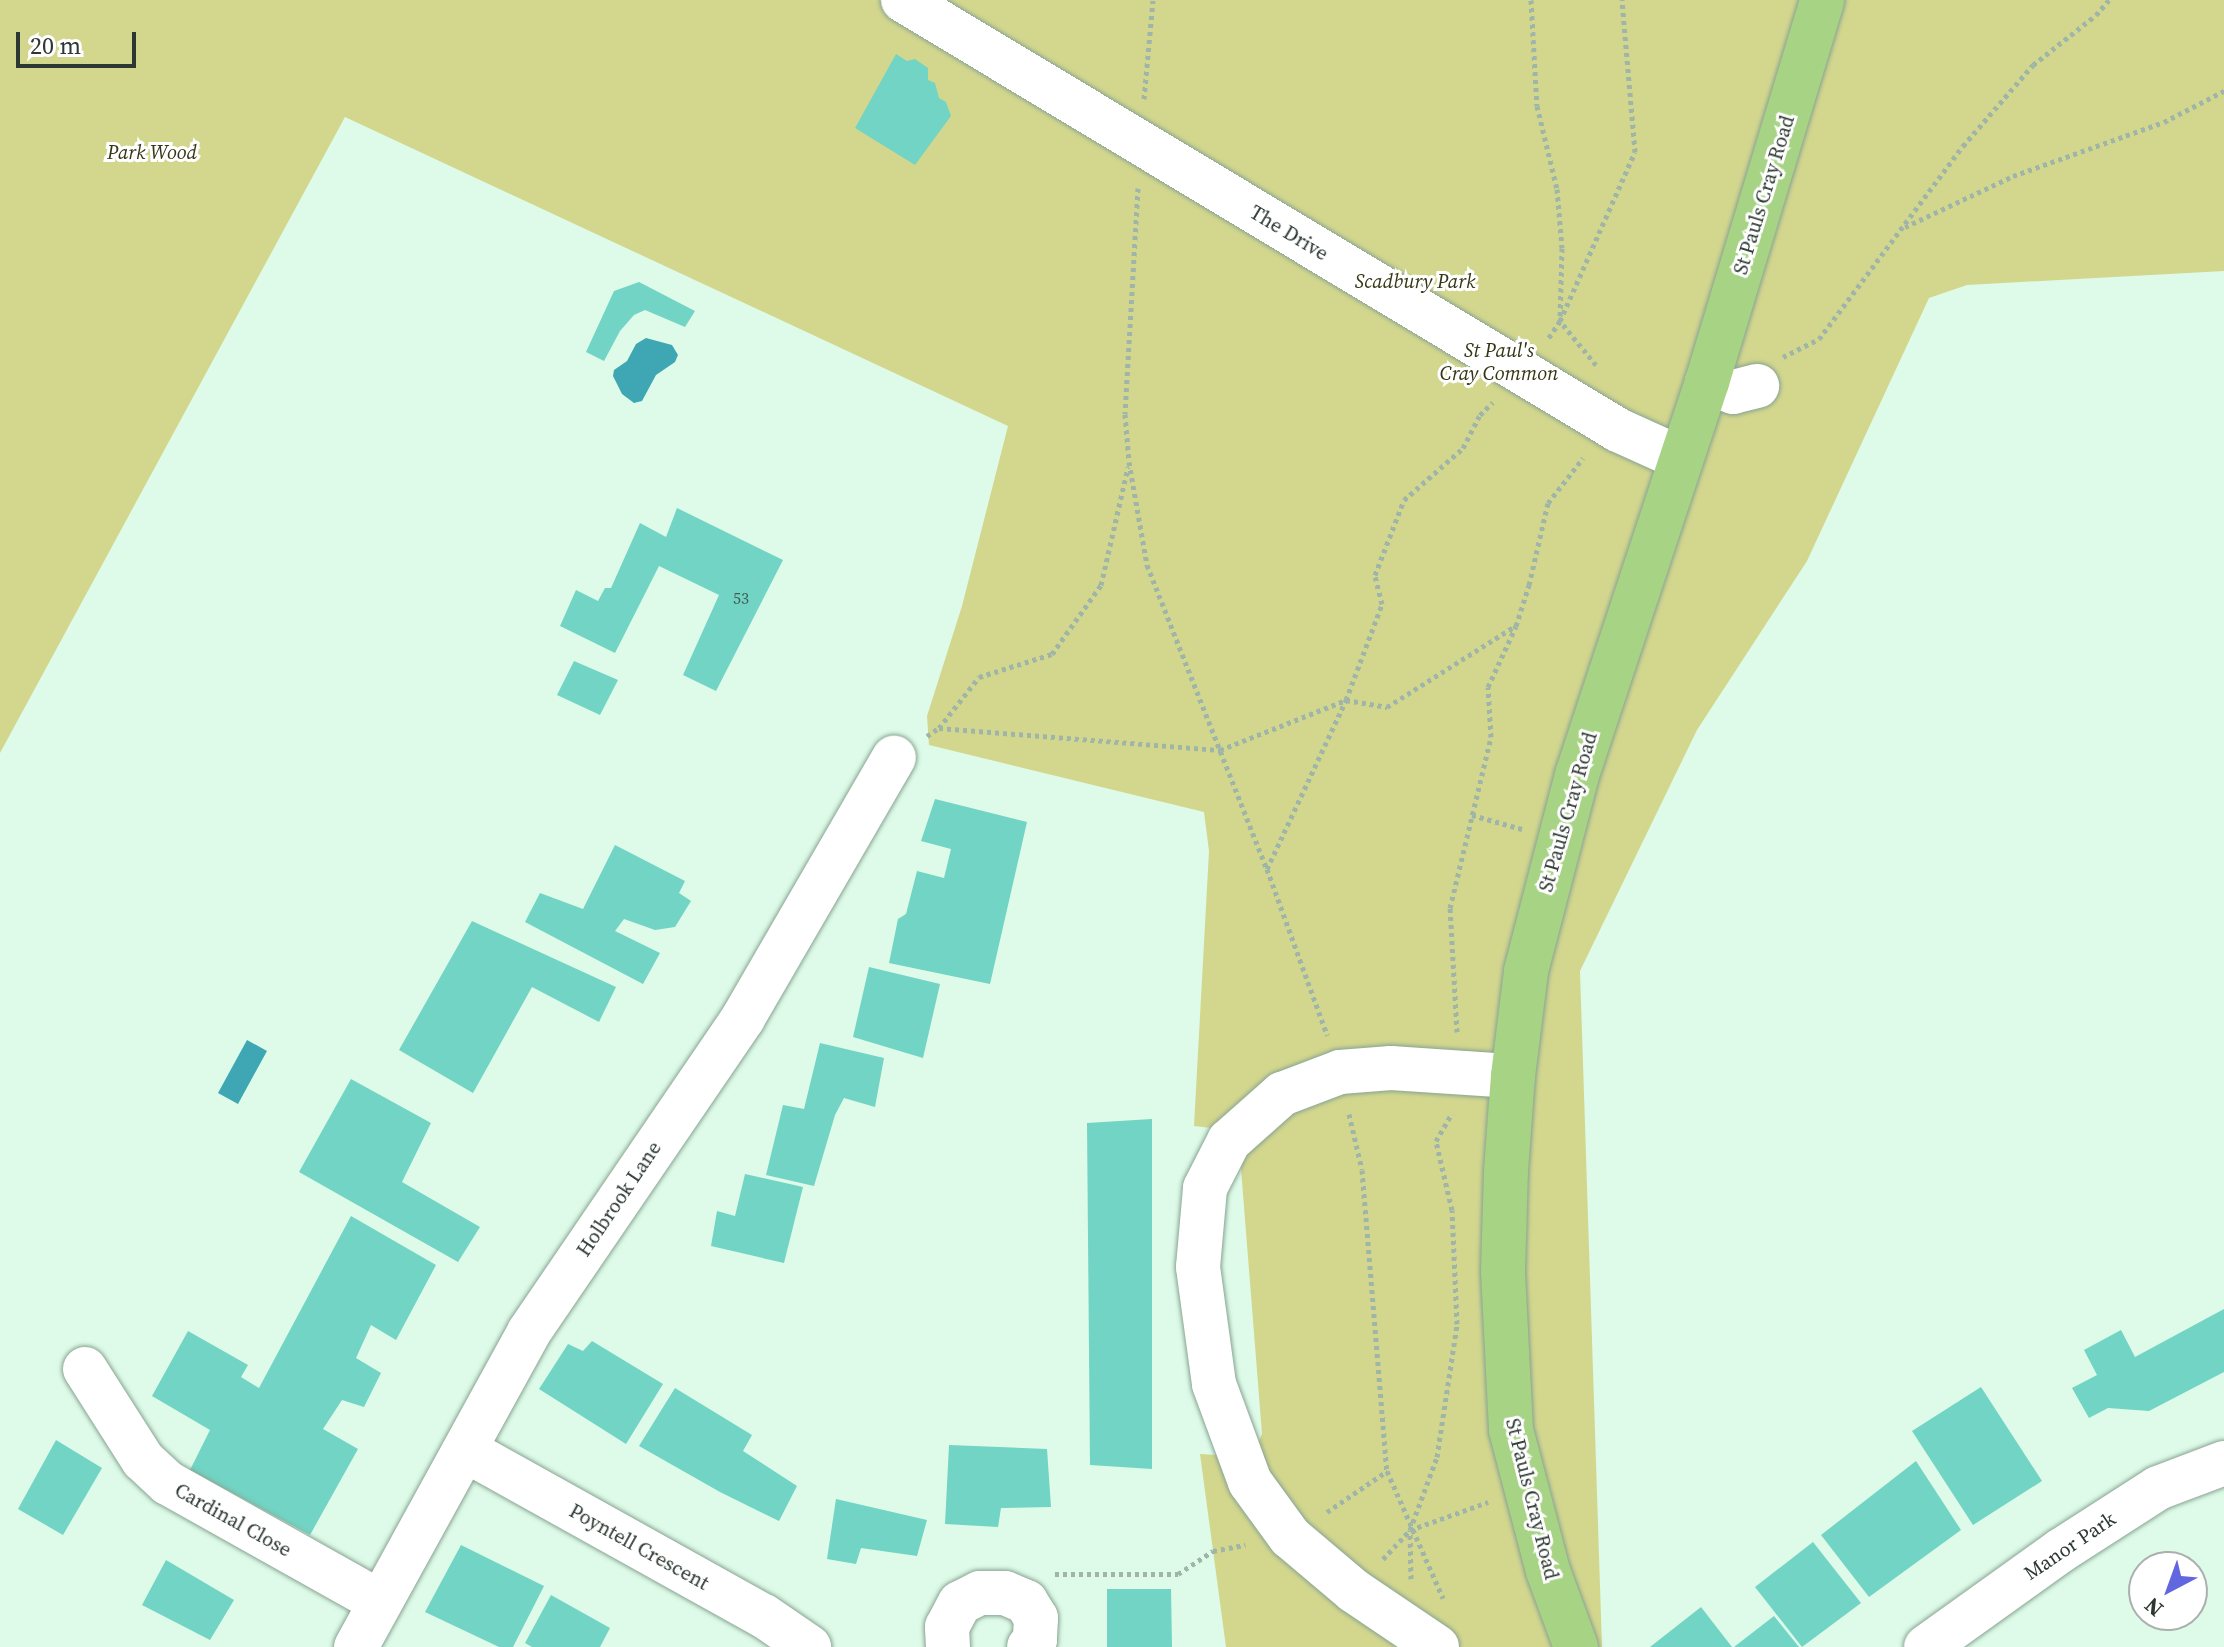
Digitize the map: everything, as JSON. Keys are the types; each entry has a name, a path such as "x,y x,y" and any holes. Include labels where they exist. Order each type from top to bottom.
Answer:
{"main road":[{"name":"St Pauls Cray Road","path":"1576,1647 1548,1571 1511,1430 1505,1351 1503,1271 1513,1076 1526,971 1557,840 1707,382 1822,0"}],"street":[{"name":"The Drive","path":"903,0 1277,227 1635,438 1680,458"},
{"path":"1707,382 1733,392 1769,372"},
{"name":"Holbrook Lane","path":"356,1647 467,1451 529,1332 743,1018 894,758"},
{"path":"1437,1647 1354,1591 1290,1537 1250,1482 1214,1384 1198,1267 1205,1188 1229,1141 1282,1094 1340,1072 1391,1068 1513,1076"},
{"name":"Cardinal Close","path":"85,1369 143,1460 168,1483 380,1602"},
{"name":"Poyntell Crescent","path":"467,1451 764,1616 809,1647"},
{"name":"Manor Park","path":"1926,1647 2060,1551 2158,1488 2224,1463"},
{"path":"948,1647 947,1627 960,1603 980,1593 1005,1593 1026,1602 1036,1618 1035,1640 1029,1647"}],"path":[{"path":"1153,0 1125,414 1129,462 1147,565 1267,869 1340,1072 1362,1170 1387,1471 1410,1530 1443,1599"},
{"path":"1560,321 1635,152 1622,0"},
{"path":"1769,372 1819,339 1963,146 2033,65 2096,15 2109,0"},
{"path":"1903,228 2013,176 2164,122 2224,91"},
{"path":"1410,1530 1437,1457 1457,1324 1452,1210 1436,1141 1456,1107 1457,1012 1450,908 1491,737 1488,687 1516,626 1548,503 1586,454 1635,438"},
{"path":"894,758 939,728 979,677 1052,654 1101,585 1129,462"},
{"path":"939,728 1220,750 1346,700 1387,707 1498,634 1516,626"},
{"path":"1498,634 1509,642"},
{"path":"1267,869 1327,743"},
{"path":"1472,815 1557,840"},
{"path":"1410,1530 1526,1488"},
{"path":"1026,1602 1058,1572 1178,1574 1213,1551"}],"green space":[{"name":"St Paul's Cray Common","path":"0,0 2224,0 2224,271 1967,285 1929,298 1807,561 1697,730 1580,971 1602,1647 1226,1647 1200,1454 1252,1457 1262,1434 1238,1131 1194,1126 1209,851 1204,812 929,745 927,716 962,606 1008,426 345,117 0,753"}],"water":[{"path":"646,338 672,345 678,355 675,362 656,375 642,401 634,403 622,394 613,376 614,370 627,361 636,344"},
{"path":"247,1040 267,1051 238,1104 218,1093"}],"building":[{"path":"896,54 907,61 915,59 928,68 928,80 935,83 939,98 946,102 951,116 915,165 855,128"},
{"path":"639,282 695,311 685,327 645,310 634,315 620,331 604,361 586,352 614,291"},
{"path":"677,508 783,560 716,691 683,675 719,595 659,566 615,653 560,626 576,590 598,601 605,588 611,588 640,523 666,537"},
{"path":"574,661 618,680 600,715 557,695"},
{"path":"935,799 1027,822 990,984 889,963 898,919 906,914 917,871 944,878 951,849 921,841"},
{"path":"615,845 685,881 679,893 691,901 675,927 655,930 624,919 615,931 660,953 643,984 525,922 540,893 583,909"},
{"path":"472,921 616,987 599,1022 532,987 473,1093 399,1050"},
{"path":"869,967 940,984 923,1058 853,1037"},
{"path":"820,1043 884,1058 875,1107 844,1098 835,1115 814,1186 766,1175 783,1105 804,1109"},
{"path":"351,1079 431,1123 402,1182 480,1227 458,1262 299,1172"},
{"path":"1152,1119 1152,1469 1090,1465 1087,1123"},
{"path":"745,1174 803,1187 784,1263 711,1246 717,1211 735,1216"},
{"path":"351,1216 436,1265 396,1340 371,1325 356,1358 381,1373 364,1407 342,1400 323,1429 358,1449 310,1535 190,1470 210,1430 152,1396 188,1331 248,1365 241,1377 259,1388"},
{"path":"2224,1309 2224,1372 2149,1411 2108,1408 2089,1418 2072,1388 2097,1375 2084,1350 2121,1330 2135,1357"},
{"path":"592,1341 663,1384 626,1444 539,1389 568,1344 583,1351"},
{"path":"1981,1387 2042,1481 1973,1525 1912,1431"},
{"path":"675,1388 752,1435 743,1451 797,1486 779,1521 639,1446"},
{"path":"56,1440 102,1468 63,1535 18,1509"},
{"path":"949,1445 1047,1449 1051,1507 1001,1508 998,1527 945,1524"},
{"path":"1916,1461 1961,1530 1869,1597 1821,1535"},
{"path":"836,1499 927,1520 917,1556 861,1548 856,1564 827,1559"},
{"path":"1813,1542 1861,1603 1802,1647 1755,1587"},
{"path":"461,1545 544,1586 513,1647 499,1647 425,1612"},
{"path":"166,1560 234,1600 210,1640 142,1605"},
{"path":"1107,1589 1171,1589 1172,1647 1107,1647"},
{"path":"551,1595 610,1628 600,1647 532,1647 525,1643"},
{"path":"1701,1607 1732,1647 1650,1647"},
{"path":"1774,1616 1799,1647 1734,1647"}],"park label":[{"name":"Park Wood","path":"152,152"},
{"name":"Scadbury Park","path":"1415,281"}]}
